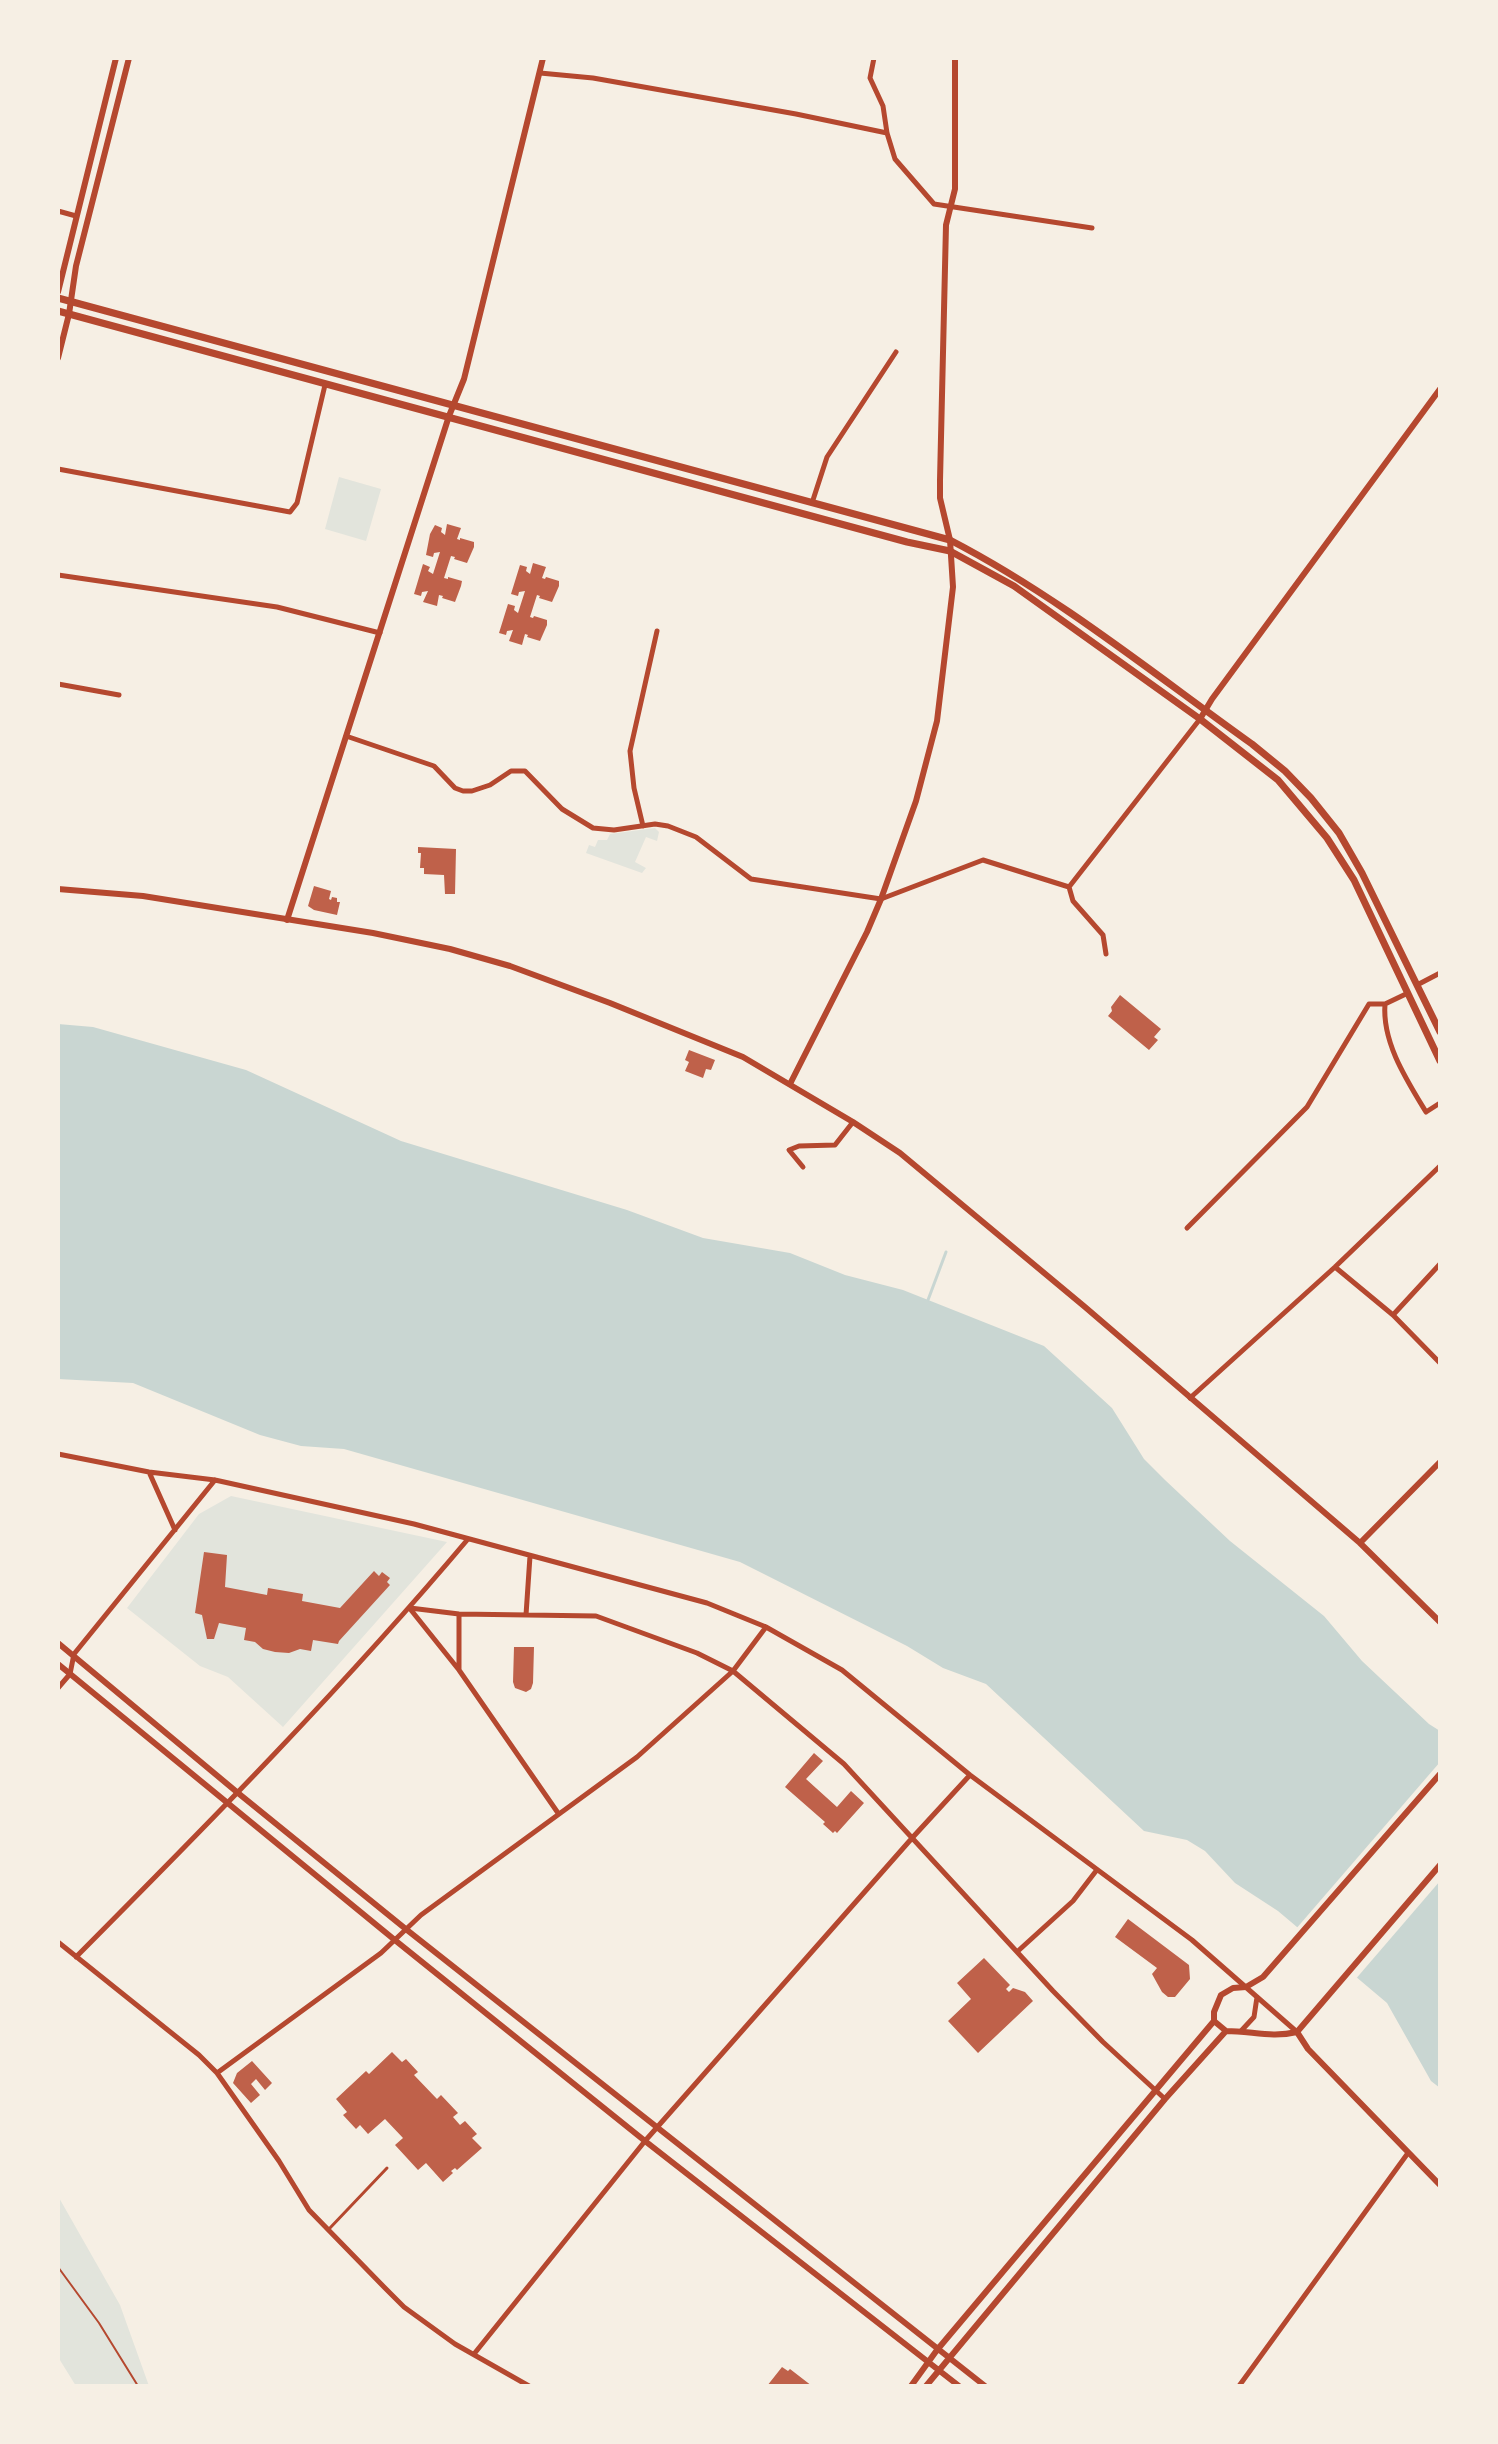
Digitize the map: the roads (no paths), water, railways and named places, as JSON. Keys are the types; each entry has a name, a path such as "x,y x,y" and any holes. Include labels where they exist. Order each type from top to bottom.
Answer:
{"main road":[{"path":"116,58 58,295 453,406 950,540 1027,583 1285,771 1339,833 1362,873 1440,1032"},
{"path":"58,358 76,266 129,58"},
{"path":"287,920 449,416 464,379 543,58"},
{"path":"790,1084 881,899 916,801 937,721 953,587 950,540 940,498 940,480 946,225 955,189 955,58"},
{"path":"58,311 907,542 950,551 1014,586 1200,719 1278,780 1327,838 1354,880 1440,1061"},
{"path":"1200,719 1440,389"},
{"path":"58,889 143,896 373,933 450,949 510,966 723,1048 790,1084 900,1153 1360,1543 1440,1622"},
{"path":"1360,1543 1440,1462"},
{"path":"58,1643 407,1930 985,2386"},
{"path":"58,1664 645,2141 959,2386"},
{"path":"911,2386 937,2350 1214,2021 1221,1995 1233,1988 1246,1987 1263,1977 1440,1774"},
{"path":"1214,2021 1226,2031 1278,2036 1297,2032 1440,1865"},
{"path":"926,2386 1165,2099 1226,2031"},
{"path":"1297,2032 1308,2049 1440,2185"}],"street":[{"path":"874,58 870,78 883,106 895,159 934,204 1092,228"},
{"path":"540,73 593,78 887,133"},
{"path":"58,211 76,216"},
{"path":"812,503 827,457 896,352"},
{"path":"58,469 290,515 297,503 325,385"},
{"path":"58,575 277,607 380,633"},
{"path":"643,826 630,751 657,631"},
{"path":"58,684 119,695"},
{"path":"1069,887 1200,719"},
{"path":"346,736 434,766 455,788 463,791 490,785 511,771 525,771 562,809 593,828 614,830 668,826 696,837 751,879 881,899 983,860 1069,887"},
{"path":"1069,887 1073,901 1103,935 1106,954"},
{"path":"1417,985 1440,973"},
{"path":"1187,1228 1307,1107 1363,1010 1369,1004 1385,1004 1409,993"},
{"path":"1385,1004 1383,1019 1389,1032 1390,1046 1418,1098 1426,1112 1440,1103"},
{"path":"803,1167 789,1150 799,1146 835,1145 853,1122"},
{"path":"1190,1398 1335,1267 1440,1166"},
{"path":"1393,1315 1440,1264"},
{"path":"1335,1267 1393,1315 1440,1363"},
{"path":"58,1454 149,1472 215,1480 414,1524 707,1603 766,1627 842,1670 970,1775 1192,1940 1297,2032"},
{"path":"149,1472 175,1530"},
{"path":"58,1688 70,1674 74,1654 215,1480"},
{"path":"76,1957 238,1793 410,1608 468,1539"},
{"path":"526,1615 530,1556"},
{"path":"410,1608 459,1614 596,1616 697,1653 733,1671 844,1764 1103,2042 1165,2099"},
{"path":"410,1608 459,1670 558,1813"},
{"path":"459,1614 459,1670"},
{"path":"217,2073 396,1941 421,1915 637,1757 733,1671 766,1627"},
{"path":"474,2354 645,2141 970,1775"},
{"path":"1018,1951 1073,1901 1096,1871"},
{"path":"58,1942 199,2055 217,2073 279,2161 309,2210 404,2307 455,2344 529,2386"},
{"path":"1241,2031 1254,2017 1257,1996"},
{"path":"1239,2386 1408,2153"},
{"path":"327,2230 387,2168"}],"waterway":[{"path":"928,1300 946,1252"}]}
